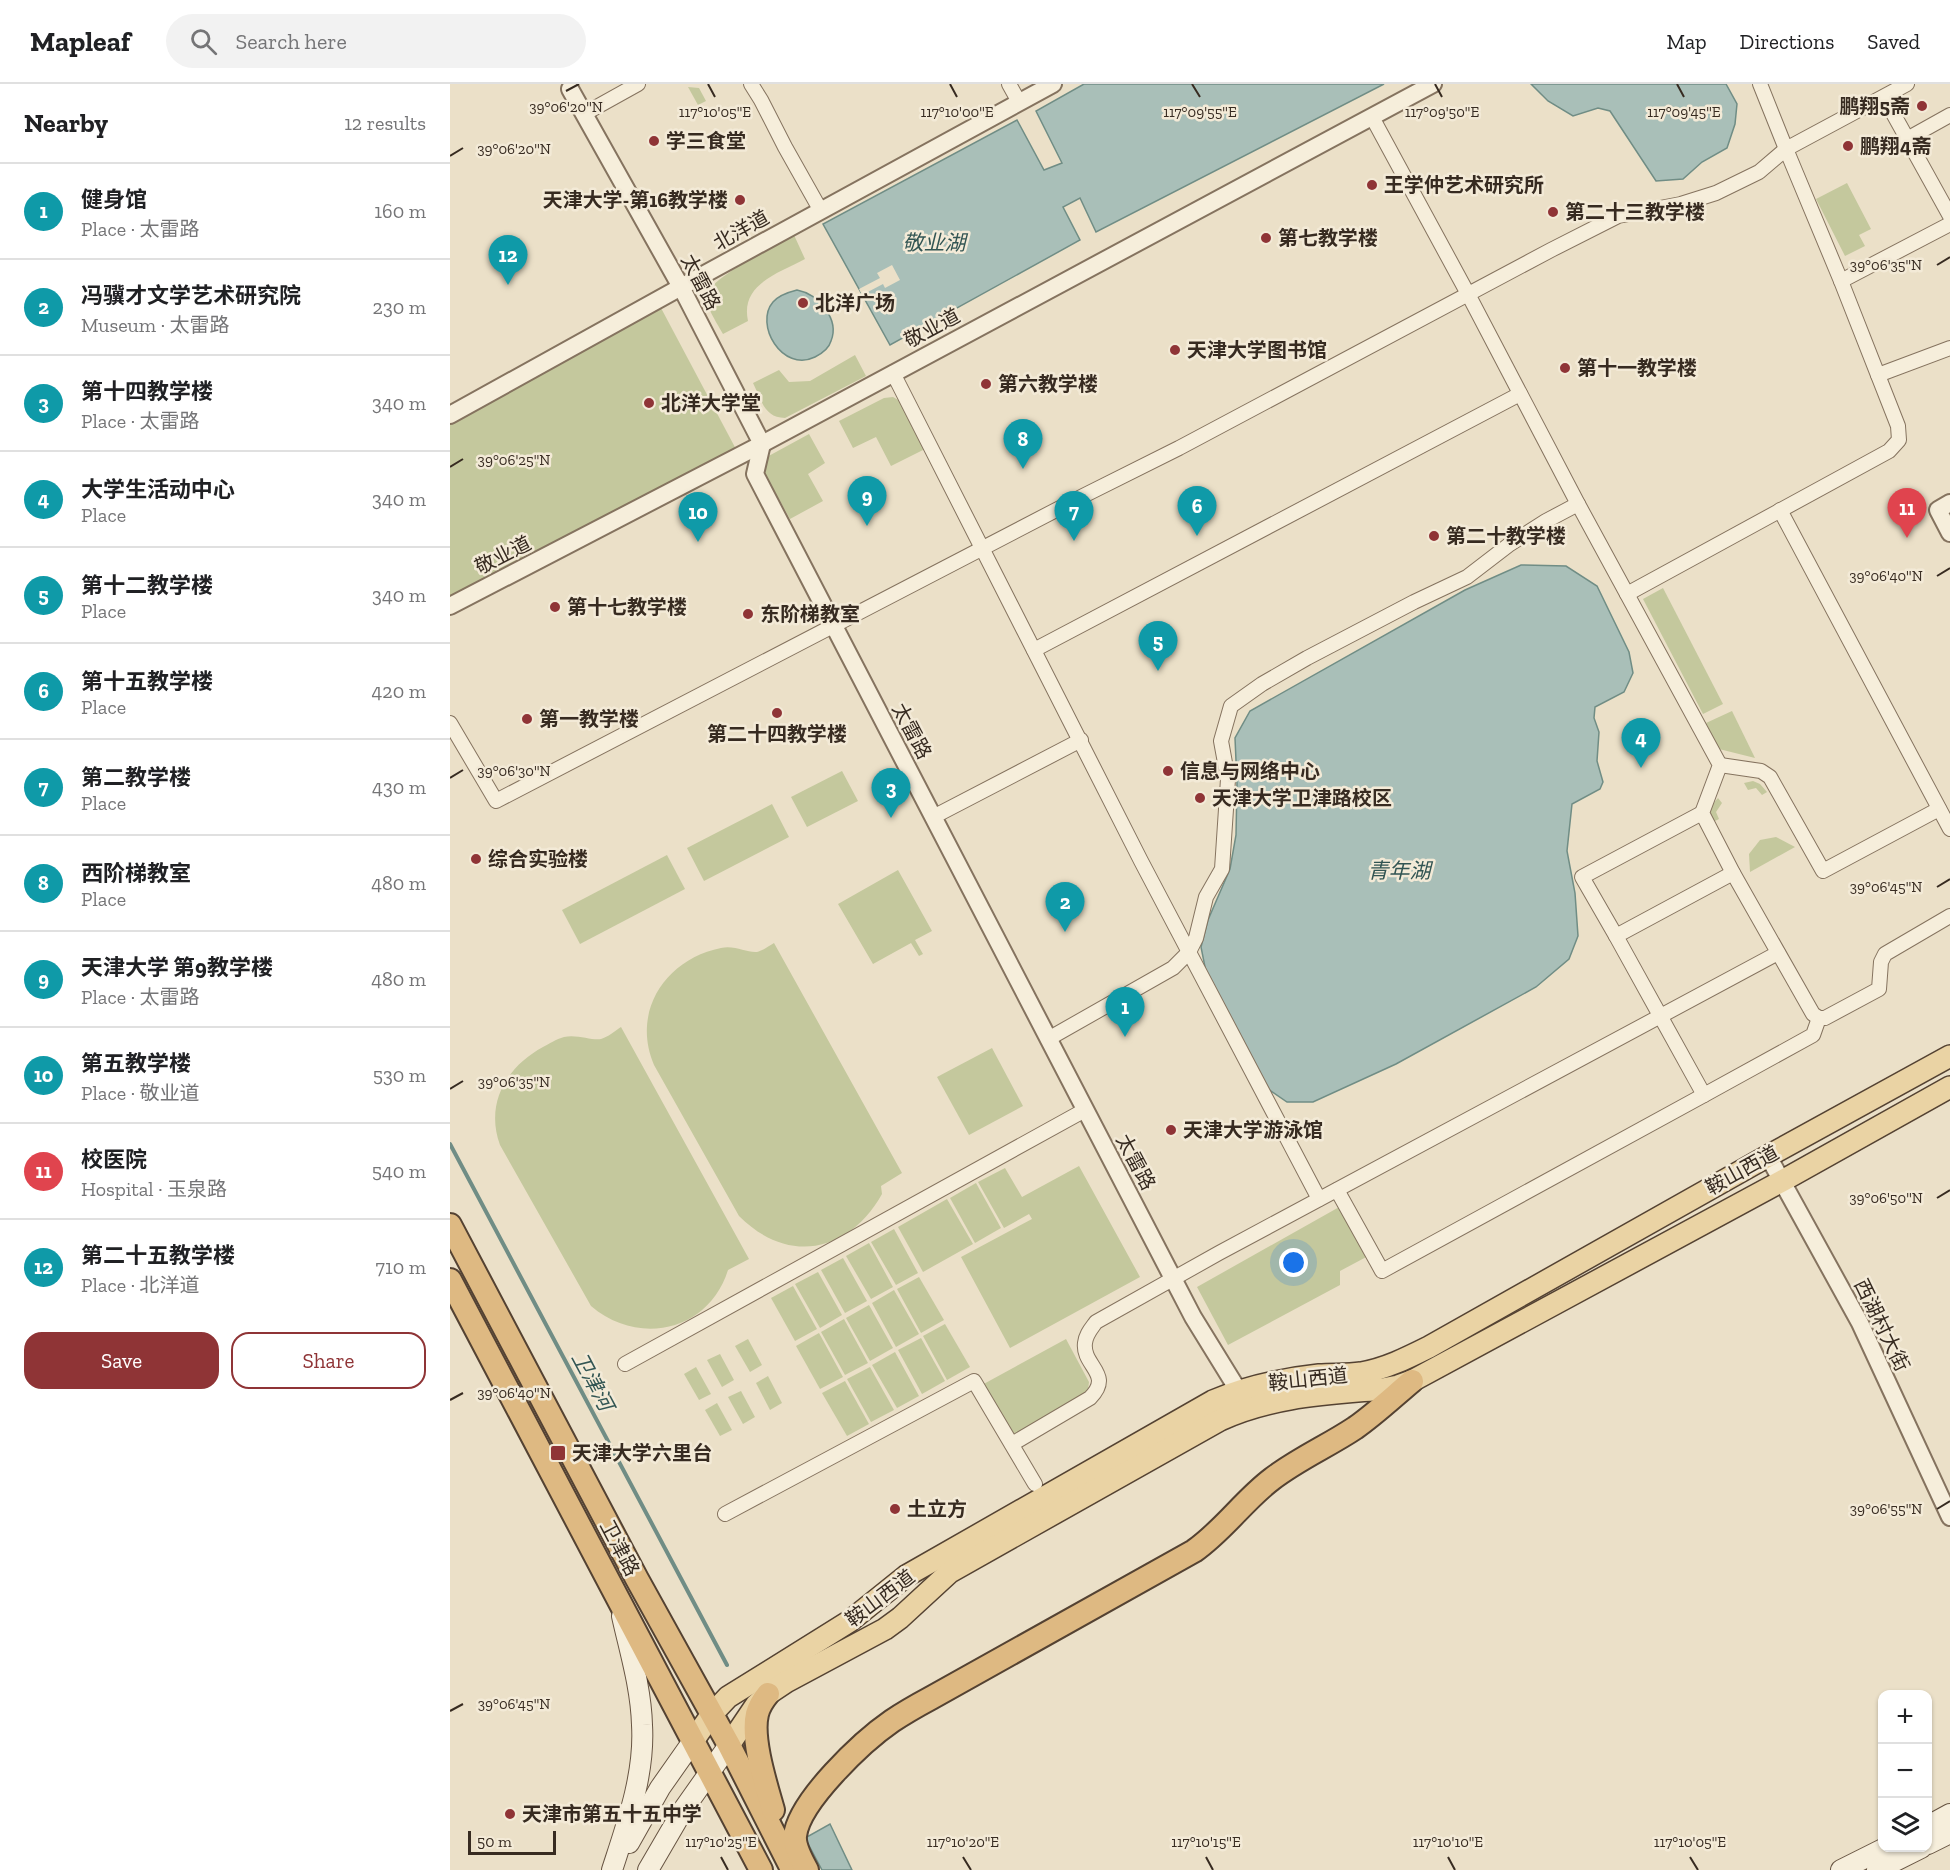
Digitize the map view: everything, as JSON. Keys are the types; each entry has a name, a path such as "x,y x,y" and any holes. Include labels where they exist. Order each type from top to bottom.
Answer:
{"highway":[{"name":"卫津路","path":"450,1225 631,1569 796,1868"},
{"name":"卫津路","path":"450,1280 761,1870"},
{"path":"796,1868 794,1839 798,1822 823,1785 878,1732 931,1698 1194,1551 1210,1540 1248,1500 1272,1479 1353,1429 1412,1381"},
{"path":"768,1694 761,1703 756,1717 757,1743 774,1817 796,1868"}],"main road":[{"name":"鞍山西道","path":"693,1741 712,1714 728,1697 850,1621 906,1576 1188,1415 1238,1390 1276,1381 1359,1373 1398,1362 1429,1347 1950,1056"},
{"name":"鞍山西道","path":"729,1745 756,1705 768,1694 885,1629 950,1572 1227,1417 1283,1399 1383,1389 1412,1381 1782,1181 1950,1087"},
{"path":"613,1870 627,1826 640,1766 643,1727 640,1697 619,1602"},
{"path":"613,1870 660,1788 693,1741"},
{"path":"648,1870 683,1810 729,1745"},
{"path":"1932,1824 1950,1814"},
{"path":"1932,1842 1950,1833"},
{"path":"1841,1870 1878,1852"},
{"path":"1877,1870 1914,1852"}],"street":[{"path":"584,114 638,84"},
{"path":"751,84 820,211"},
{"path":"1009,84 1019,102"},
{"name":"北洋道","path":"450,415 1053,84"},
{"name":"敬业道","path":"450,606 762,444 1433,84"},
{"path":"1627,594 1889,451 1899,441 1898,426 1760,84"},
{"path":"450,723 496,801 1316,376 1618,216 1681,204 1716,193 1759,172 1786,149 1907,84"},
{"name":"太雷路","path":"570,89 681,287 762,444 755,474 1193,1317 1238,1390"},
{"path":"1884,97 1950,216"},
{"path":"1907,139 1950,115"},
{"path":"1372,117 1720,765 1702,813 1582,877 1704,1095"},
{"path":"1841,281 1950,224"},
{"path":"1878,375 1950,348"},
{"path":"893,373 1189,952 1319,1199"},
{"path":"1034,650 1520,394"},
{"path":"1048,1039 1173,968 1189,952 1196,938 1206,897 1222,869 1228,779 1221,741 1231,706 1262,684 1307,658 1467,577 1519,538 1578,504"},
{"path":"1946,509 1950,533"},
{"path":"1780,510 1950,829"},
{"path":"933,817 1081,740"},
{"path":"1720,765 1761,771 1770,777 1823,871 1939,809"},
{"path":"1702,813 1778,953 1813,1014 1819,1018 1826,1018 1879,989 1881,962 1885,954 1950,916"},
{"path":"1616,936 1733,873"},
{"path":"1012,1444 1090,1398 1097,1390 1100,1379 1085,1350 1088,1333 1096,1322 1319,1199 1778,953"},
{"path":"1337,1190 1382,1270 1813,1035 1819,1018"},
{"path":"625,1364 1085,1110"},
{"name":"西湖村大街","path":"1768,1156 1860,1323 1950,1517"},
{"path":"725,1514 974,1381 1035,1484"}],"green space":[{"path":"688,87 699,88 706,101 698,105"},
{"path":"1847,183 1871,229 1859,235 1865,246 1845,256 1816,199"},
{"path":"794,235 805,259 764,281 750,298 747,308 748,321 723,334 706,300 710,289 731,272"},
{"path":"661,308 737,451 450,601 450,423"},
{"path":"855,355 866,376 785,418 772,415 768,411 753,383 779,370 789,382 810,381"},
{"path":"893,397 900,401 925,449 891,466 876,437 853,448 839,421 884,398"},
{"path":"809,434 825,463 808,474 823,501 790,519 761,467 765,458"},
{"path":"1663,588 1723,704 1703,714 1643,599"},
{"path":"1732,711 1755,758 1719,749 1706,723"},
{"path":"842,771 858,801 807,827 791,797"},
{"path":"1753,781 1760,784 1767,792 1762,795 1756,788 1748,790 1744,783"},
{"path":"1718,798 1722,803 1716,812 1719,819 1713,822 1711,809"},
{"path":"772,804 789,837 704,881 687,848"},
{"path":"1776,837 1795,847 1750,872 1749,854 1760,840"},
{"path":"667,855 685,889 580,944 562,910"},
{"path":"898,870 932,931 915,940 923,954 919,956 911,943 873,964 838,904"},
{"path":"774,943 902,1173 881,1186 882,1194 868,1214 853,1229 835,1240 816,1246 797,1246 777,1242 758,1232 739,1216 654,1065 648,1045 647,1025 658,990 684,963 701,954 721,948 757,952"},
{"path":"621,1027 749,1259 728,1270 719,1291 705,1307 689,1319 670,1326 650,1329 630,1326 610,1319 591,1306 500,1145 496,1130 497,1101 502,1088 509,1076 530,1055 561,1038 574,1036 601,1039"},
{"path":"992,1048 1023,1106 969,1135 937,1077"},
{"path":"1079,1166 1140,1277 1010,1348 961,1257 1032,1219 1029,1214 1004,1228 978,1182 1005,1168 1022,1197"},
{"path":"976,1183 1001,1228 975,1243 950,1198"},
{"path":"947,1199 973,1244 923,1272 898,1227"},
{"path":"1341,1206 1370,1255 1340,1271 1340,1285 1228,1345 1197,1287"},
{"path":"894,1229 918,1273 896,1285 871,1242"},
{"path":"869,1243 893,1287 871,1299 846,1256"},
{"path":"843,1258 867,1301 845,1313 821,1270"},
{"path":"818,1272 842,1315 820,1328 795,1284"},
{"path":"919,1277 944,1320 921,1333 897,1289"},
{"path":"793,1286 817,1329 795,1341 771,1298"},
{"path":"894,1290 919,1334 896,1347 872,1303"},
{"path":"869,1305 893,1348 870,1361 846,1318"},
{"path":"844,1319 868,1363 845,1375 821,1332"},
{"path":"945,1324 970,1367 947,1380 923,1336"},
{"path":"819,1333 843,1377 820,1389 796,1346"},
{"path":"921,1338 945,1381 922,1394 898,1350"},
{"path":"748,1339 762,1365 750,1372 735,1346"},
{"path":"1066,1339 1089,1382 1088,1390 1083,1398 1006,1440 980,1386"},
{"path":"895,1352 919,1396 897,1408 872,1365"},
{"path":"720,1354 734,1380 722,1387 707,1360"},
{"path":"696,1367 711,1394 699,1400 684,1374"},
{"path":"870,1367 894,1410 871,1422 847,1379"},
{"path":"768,1376 782,1403 770,1410 756,1383"},
{"path":"845,1381 869,1424 847,1436 822,1393"},
{"path":"741,1391 755,1417 743,1424 728,1397"},
{"path":"717,1403 732,1430 720,1436 705,1410"}],"water":[{"name":"敬业湖","path":"1084,84 1384,84 1096,232 1080,198 1063,207 1080,240 890,345 823,224 1017,120 1044,170 1062,163 1036,111"},
{"path":"1531,84 1726,84 1737,104 1735,124 1727,148 1702,162 1683,179 1656,181 1610,111 1598,108 1573,116 1548,101"},
{"path":"797,290 805,292 825,309 830,316 833,333 827,348 815,357 803,360 792,358 774,344 767,322 768,311 773,302"},
{"name":"青年湖","path":"1521,565 1566,566 1597,586 1629,652 1633,673 1624,692 1595,707 1594,718 1599,732 1597,761 1603,782 1600,789 1572,804 1567,851 1575,893 1578,936 1569,959 1536,987 1396,1064 1313,1102 1287,1102 1268,1089 1218,998 1206,972 1201,947 1208,920 1230,869 1236,835 1235,738 1250,711 1465,590"},
{"path":"830,1824 852,1870 822,1870 805,1838"}],"pier":[{"path":"892,265 900,280 885,288 883,284 862,295 859,289 880,278 877,273"}],"waterway":[{"name":"卫津河","path":"450,1144 727,1665"}],"place":[{"name":"鹏翔5斋","path":"1922,106"},
{"name":"学三食堂","path":"654,141"},
{"name":"鹏翔4斋","path":"1848,146"},
{"name":"王学仲艺术研究所","path":"1372,185"},
{"name":"天津大学-第16教学楼","path":"740,200"},
{"name":"第二十三教学楼","path":"1553,212"},
{"name":"第七教学楼","path":"1266,238"},
{"name":"第二十五教学楼","path":"508,285"},
{"name":"北洋广场","path":"803,303"},
{"name":"天津大学图书馆","path":"1175,350"},
{"name":"第十一教学楼","path":"1565,368"},
{"name":"第六教学楼","path":"986,384"},
{"name":"北洋大学堂","path":"649,403"},
{"name":"西阶梯教室","path":"1023,469"},
{"name":"天津大学 第9教学楼","path":"867,526"},
{"name":"第十五教学楼","path":"1197,536"},
{"name":"第二十教学楼","path":"1434,536"},
{"name":"校医院","path":"1907,538"},
{"name":"第二教学楼","path":"1074,541"},
{"name":"第五教学楼","path":"698,542"},
{"name":"第十七教学楼","path":"555,607"},
{"name":"东阶梯教室","path":"748,614"},
{"name":"第十二教学楼","path":"1158,671"},
{"name":"第二十四教学楼","path":"777,713"},
{"name":"第一教学楼","path":"527,719"},
{"name":"大学生活动中心","path":"1641,768"},
{"name":"信息与网络中心","path":"1168,771"},
{"name":"天津大学卫津路校区","path":"1200,798"},
{"name":"第十四教学楼","path":"891,818"},
{"name":"综合实验楼","path":"476,859"},
{"name":"冯骥才文学艺术研究院","path":"1065,932"},
{"name":"健身馆","path":"1125,1037"},
{"name":"天津大学游泳馆","path":"1171,1130"},
{"name":"天津大学六里台","path":"558,1453"},
{"name":"土立方","path":"895,1509"},
{"name":"天津市第五十五中学","path":"510,1814"}]}
